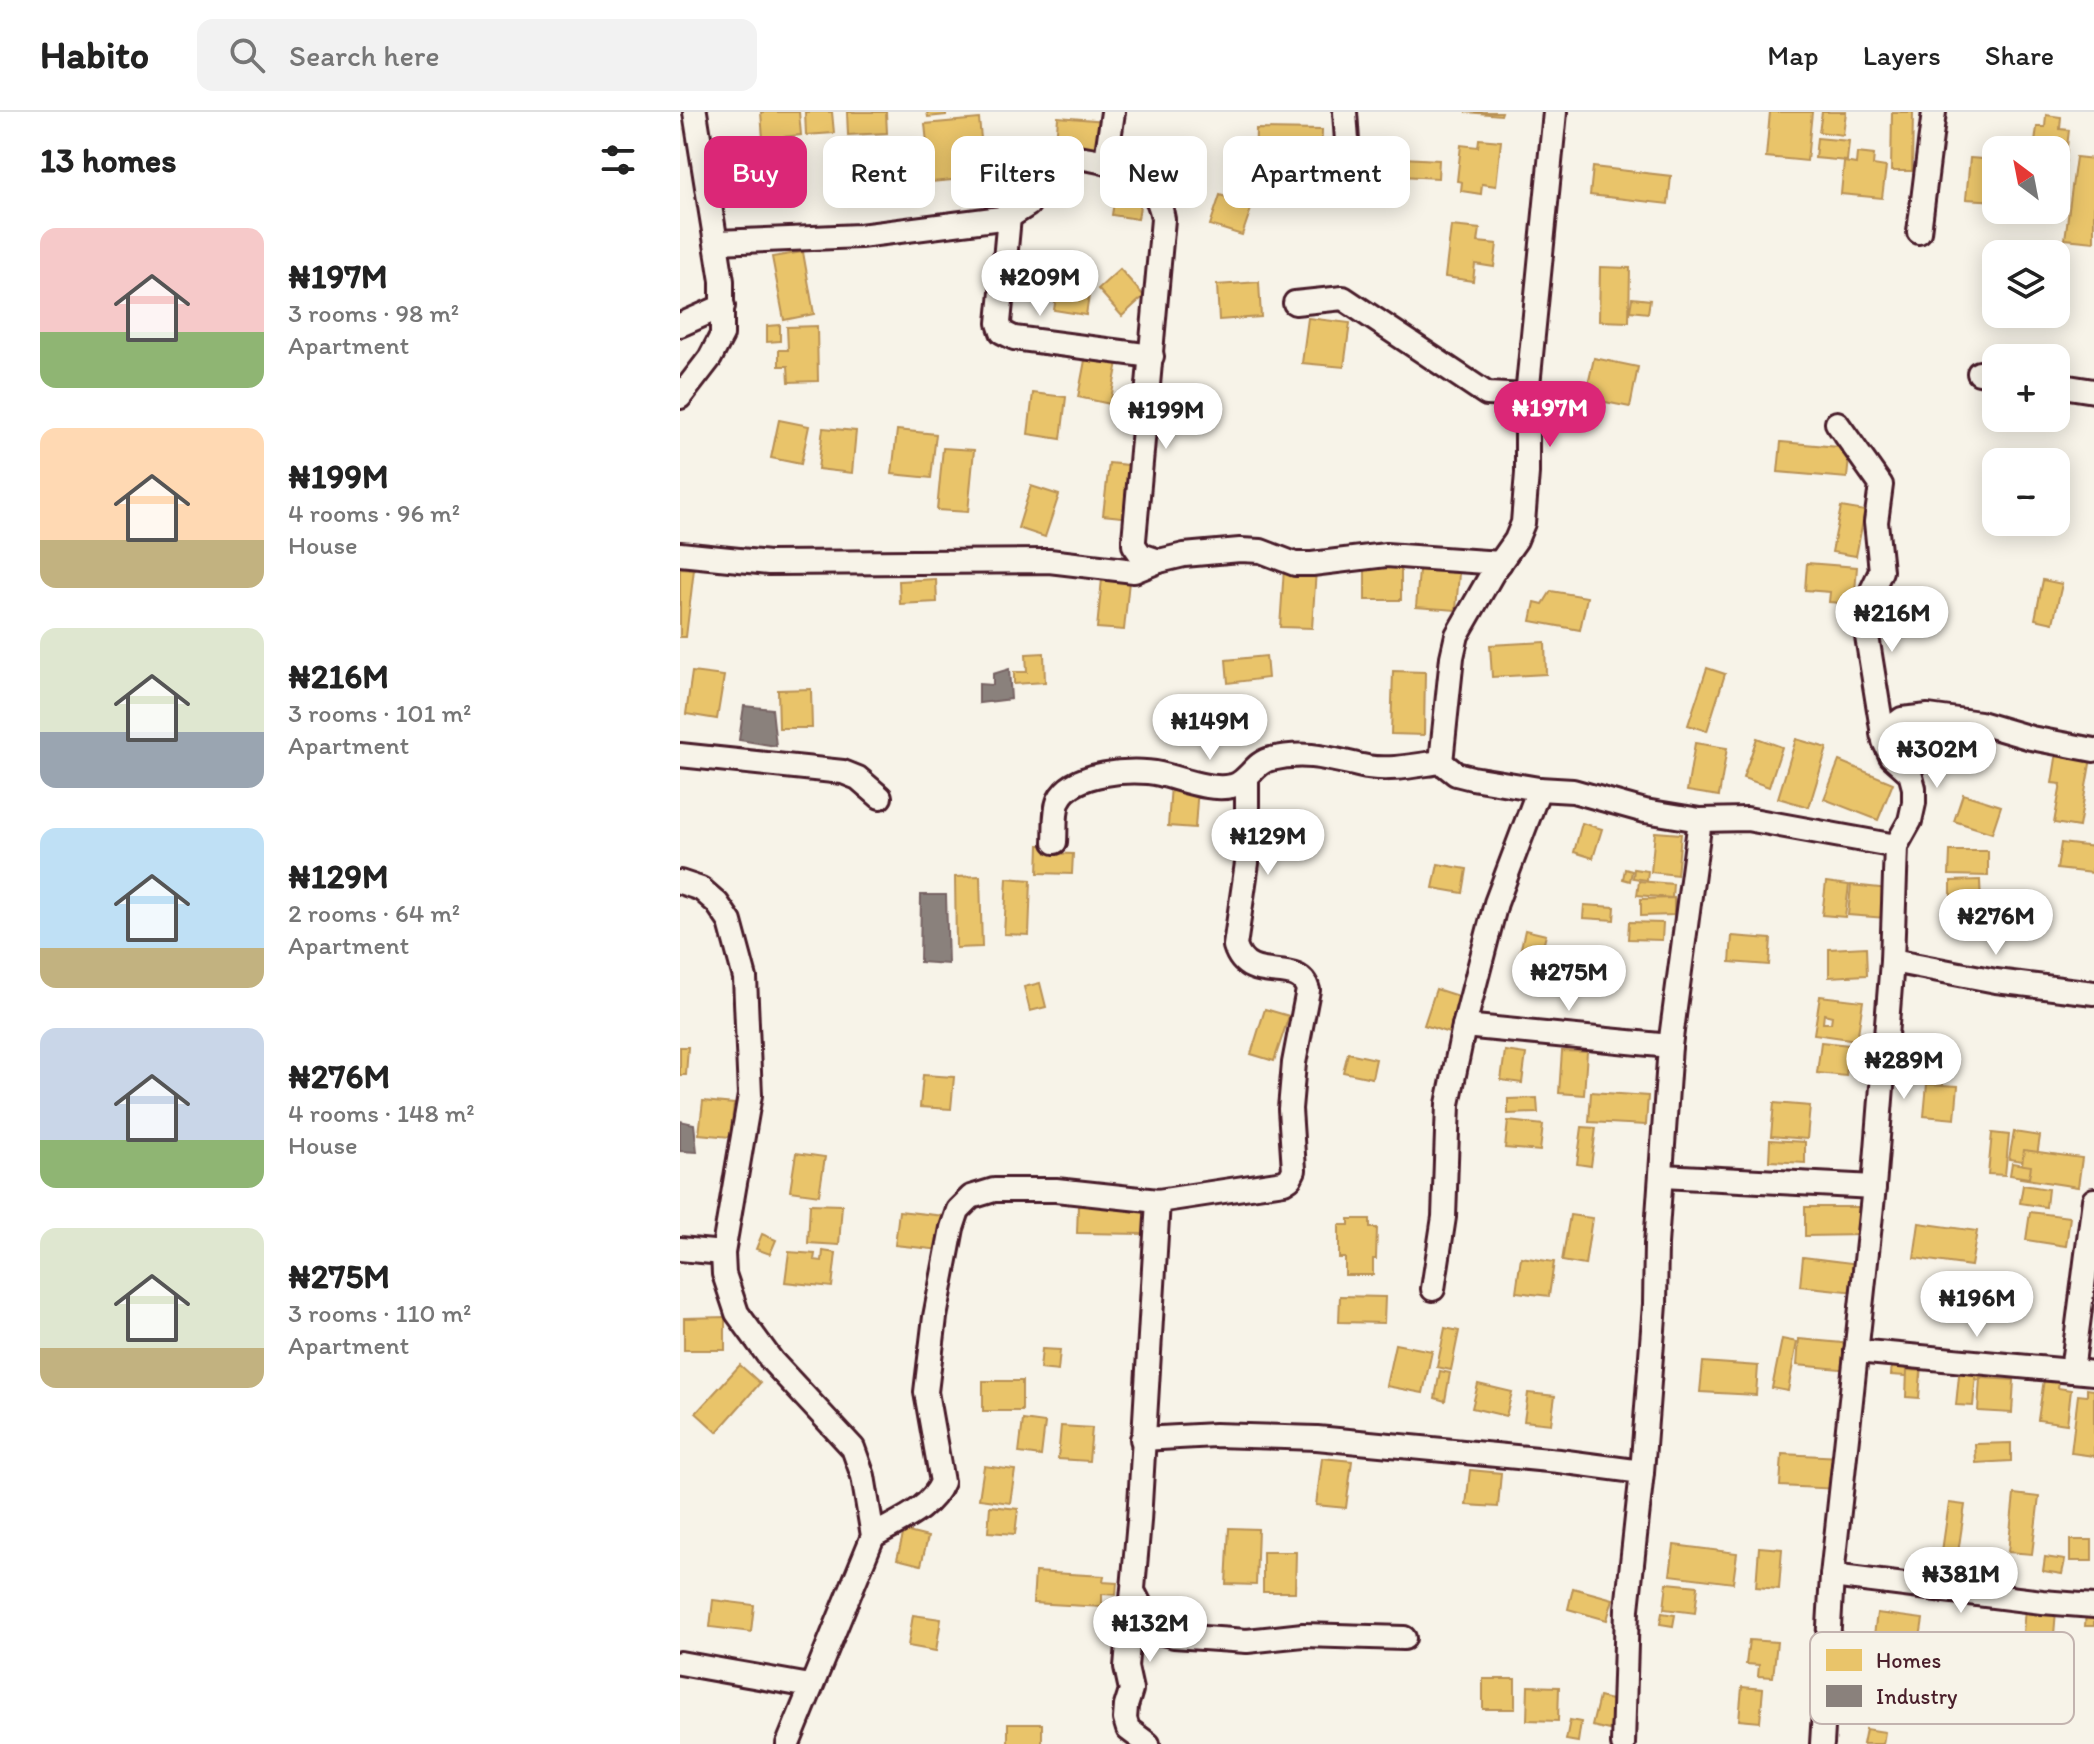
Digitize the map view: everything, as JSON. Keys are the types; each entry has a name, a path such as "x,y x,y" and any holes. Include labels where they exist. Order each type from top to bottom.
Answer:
{"street":[{"path":"680,397 722,335 723,306 717,242 695,112"},
{"path":"1110,136 1113,112"},
{"path":"1345,112 1347,136"},
{"path":"1441,762 1457,635 1516,540 1523,523 1527,473 1527,396 1555,112"},
{"path":"1919,232 1934,112"},
{"path":"717,242 860,236 1009,217 1028,205 1037,167 1043,158 1051,154 1100,159"},
{"path":"1159,561 1141,555 1134,545 1162,240 1161,208"},
{"path":"1009,217 999,323 1002,332 1014,338 1152,356"},
{"path":"1295,303 1343,298 1394,335 1487,394 1527,396"},
{"path":"680,325 723,306"},
{"path":"2070,387 2094,391"},
{"path":"1829,1632 1874,1187 1892,961 1896,846 1910,821 1914,803 1910,773 1891,756 1882,734 1865,624 1872,590 1881,571 1876,522 1881,485 1837,423"},
{"path":"680,554 769,563 1049,561 1134,571 1184,555 1240,550 1261,551 1295,564 1386,555 1500,563"},
{"path":"1882,734 1902,719 1928,716 1980,723 2031,738 2094,750"},
{"path":"680,755 843,772 858,778 880,797"},
{"path":"1055,842 1057,806 1066,789 1079,780 1143,772 1204,785 1233,786 1268,759 1324,756 1366,767 1441,762 1456,774 1539,789 1573,791 1645,811 1700,820 1747,819 1896,846"},
{"path":"873,1536 928,1504 942,1482 926,1392 935,1317 958,1210 971,1197 994,1190 1056,1190 1158,1201 1284,1182 1294,1170 1290,1109 1294,1063 1308,990 1300,976 1250,967 1238,955 1235,946 1247,863 1247,777"},
{"path":"1433,1289 1444,1217 1448,1104 1464,1026 1496,903 1525,833 1539,789"},
{"path":"1623,1744 1627,1609 1642,1472 1670,1046 1700,820"},
{"path":"680,882 701,889 717,903 730,922 745,978 750,1095 723,1253 724,1274 737,1313 772,1361 853,1448 863,1476 873,1536 788,1744"},
{"path":"1892,961 1996,981 2094,993"},
{"path":"1464,1026 1670,1046"},
{"path":"1662,1176 1874,1187"},
{"path":"1856,1351 2083,1372 2094,1200"},
{"path":"1148,1744 1128,1729 1125,1719 1131,1690 1126,1667 1158,1201"},
{"path":"680,1249 723,1253"},
{"path":"1142,1439 1215,1435 1317,1438 1642,1472"},
{"path":"1832,1576 2094,1606"},
{"path":"1133,1592 1151,1626 1174,1636 1247,1641 1303,1635 1404,1638"},
{"path":"680,1663 810,1686"},
{"path":"1822,1744 1823,1724"}],"building: Homes":[{"path":"761,112 799,112 801,135 763,136"},
{"path":"805,112 832,112 834,133 806,135"},
{"path":"847,112 886,112 887,133 848,135"},
{"path":"927,112 946,112 946,115 928,117"},
{"path":"1465,112 1502,112 1501,115"},
{"path":"1770,112 1812,112 1807,161 1766,157"},
{"path":"1822,112 1846,112 1843,135 1819,132"},
{"path":"1892,112 1913,112 1912,171 1891,171"},
{"path":"2046,115 2061,117 2060,129 2069,130 2068,136 2036,136 2037,127 2045,127"},
{"path":"1058,117 1106,121 1104,136 1100,136 1100,148 1084,146 1084,136 1057,136"},
{"path":"979,119 981,136 951,136 951,180 935,182 935,136 926,136 925,124"},
{"path":"1256,129 1322,130 1322,136 1256,136"},
{"path":"1817,138 1849,141 1847,161 1815,158"},
{"path":"1479,139 1501,141 1496,186 1482,184 1481,194 1461,191 1462,182 1457,181 1461,145 1478,147"},
{"path":"1857,153 1874,155 1873,165 1886,167 1882,198 1841,194 1844,162 1856,164"},
{"path":"2076,157 2094,159 2094,242 2065,239 2067,224 2070,224"},
{"path":"1410,158 1439,160 1438,178 1410,176"},
{"path":"1970,158 1982,159 1982,200 1966,199"},
{"path":"1593,167 1671,176 1668,204 1590,195"},
{"path":"1220,195 1223,196 1223,208 1251,208 1242,235 1210,225"},
{"path":"1113,208 1140,208 1138,219 1112,215"},
{"path":"1451,226 1480,229 1478,242 1497,244 1494,267 1475,264 1473,281 1445,277"},
{"path":"803,252 814,314 784,320 772,257"},
{"path":"1600,267 1630,268 1629,322 1599,321"},
{"path":"1120,269 1144,296 1122,316 1098,289"},
{"path":"1060,270 1092,276 1086,315 1054,310"},
{"path":"1259,282 1261,317 1219,320 1217,285"},
{"path":"1632,298 1650,300 1648,313 1630,311"},
{"path":"1308,318 1350,323 1344,367 1302,363"},
{"path":"780,325 780,341 767,342 767,326"},
{"path":"817,326 818,381 789,382 788,366 779,366 779,350 788,350 787,327"},
{"path":"1086,355 1118,362 1110,404 1078,397"},
{"path":"1594,358 1638,367 1630,407 1585,398"},
{"path":"1033,393 1066,397 1061,439 1028,434"},
{"path":"779,420 809,426 801,464 771,458"},
{"path":"823,428 856,431 852,473 818,469"},
{"path":"897,430 936,434 931,478 892,474"},
{"path":"1781,442 1850,448 1847,478 1778,472"},
{"path":"943,448 974,450 968,512 937,510"},
{"path":"1109,463 1137,466 1131,518 1103,515"},
{"path":"1031,486 1059,495 1045,537 1018,528"},
{"path":"1841,507 1865,511 1856,556 1832,552"},
{"path":"1420,559 1460,561 1456,610 1416,607"},
{"path":"1807,563 1857,567 1854,604 1829,602 1830,592 1805,590"},
{"path":"1365,565 1401,565 1401,600 1365,600"},
{"path":"680,568 694,569 686,637 680,637"},
{"path":"1284,568 1316,570 1312,628 1280,627"},
{"path":"936,579 937,602 900,604 899,581"},
{"path":"1102,579 1129,581 1124,630 1097,628"},
{"path":"2043,580 2062,584 2053,623 2035,619"},
{"path":"1551,591 1587,597 1580,630 1531,621 1535,602 1543,604"},
{"path":"1545,642 1546,674 1492,677 1490,645"},
{"path":"1044,653 1045,682 1014,684 1014,672 1027,672 1026,654"},
{"path":"1266,656 1268,678 1228,683 1226,660"},
{"path":"1707,668 1725,674 1707,731 1688,725"},
{"path":"1393,671 1425,672 1424,735 1391,734"},
{"path":"692,672 724,676 717,719 686,714"},
{"path":"811,689 812,728 779,728 778,690"},
{"path":"1757,738 1782,747 1769,787 1743,778"},
{"path":"1796,739 1827,748 1809,807 1778,798"},
{"path":"1695,743 1727,748 1719,796 1687,791"},
{"path":"2057,752 2091,758 2079,827 2054,823 2061,784 2052,783"},
{"path":"1839,761 1893,783 1878,820 1824,799"},
{"path":"1171,785 1198,787 1195,828 1168,826"},
{"path":"1963,794 2001,806 1992,833 1954,821"},
{"path":"1582,823 1602,829 1593,858 1574,852"},
{"path":"1655,832 1681,834 1677,875 1651,872"},
{"path":"2061,843 2094,847 2092,873 2057,869"},
{"path":"1039,845 1047,845 1047,853 1073,854 1072,874 1038,873"},
{"path":"1950,851 1988,851 1988,876 1949,875"},
{"path":"1438,864 1467,869 1463,893 1433,888"},
{"path":"1625,869 1632,871 1630,881 1623,879"},
{"path":"1634,869 1648,871 1647,880 1633,878"},
{"path":"980,876 982,947 956,948 955,877"},
{"path":"1007,878 1031,880 1029,935 1004,934"},
{"path":"1980,880 1981,904 1951,904 1951,881"},
{"path":"1639,881 1673,884 1672,898 1637,895"},
{"path":"1826,882 1849,885 1845,917 1822,915"},
{"path":"1851,885 1889,889 1886,918 1848,915"},
{"path":"1674,898 1674,915 1641,916 1641,899"},
{"path":"1584,905 1615,907 1614,920 1583,918"},
{"path":"1984,907 1996,909 1992,935 1981,933"},
{"path":"1629,922 1663,923 1662,940 1628,939"},
{"path":"1525,930 1546,935 1536,975 1516,970"},
{"path":"1732,936 1771,939 1769,965 1730,962"},
{"path":"1866,947 1867,975 1829,977 1829,949"},
{"path":"1550,957 1579,962 1575,985 1545,979"},
{"path":"1040,983 1046,1007 1030,1011 1024,987"},
{"path":"1436,989 1461,997 1449,1033 1424,1025"},
{"path":"1820,996 1863,1001 1857,1040 1814,1034","holes":["1824,1014 1832,1016 1831,1023 1823,1023"]},
{"path":"1265,1009 1289,1016 1274,1061 1251,1054"},
{"path":"1821,1042 1849,1045 1846,1076 1817,1073"},
{"path":"680,1047 688,1047 686,1075 680,1075"},
{"path":"1505,1051 1526,1054 1522,1083 1501,1080"},
{"path":"1562,1051 1587,1052 1584,1095 1559,1093"},
{"path":"1348,1053 1376,1059 1372,1078 1343,1072"},
{"path":"923,1075 954,1077 951,1109 920,1107"},
{"path":"1927,1084 1958,1086 1955,1119 1924,1116"},
{"path":"1591,1092 1648,1096 1646,1125 1589,1122"},
{"path":"1537,1098 1538,1113 1508,1114 1508,1099"},
{"path":"703,1101 734,1104 730,1137 699,1134"},
{"path":"1774,1103 1810,1106 1807,1139 1771,1136"},
{"path":"1508,1121 1543,1125 1540,1151 1505,1148"},
{"path":"1582,1127 1596,1128 1591,1166 1577,1164"},
{"path":"2014,1132 2040,1136 2036,1163 2009,1159"},
{"path":"1992,1133 2009,1135 2005,1175 1988,1174"},
{"path":"1770,1140 1805,1142 1805,1163 1769,1161"},
{"path":"2024,1150 2082,1158 2078,1187 2020,1178"},
{"path":"796,1153 825,1157 819,1195 790,1191"},
{"path":"2012,1163 2031,1166 2029,1178 2010,1175"},
{"path":"2023,1185 2048,1189 2046,1207 2020,1203"},
{"path":"810,1204 842,1205 839,1245 808,1243"},
{"path":"1078,1205 1146,1207 1145,1234 1077,1233"},
{"path":"1805,1207 1865,1207 1864,1235 1805,1236"},
{"path":"899,1211 944,1216 941,1250 895,1245"},
{"path":"2030,1212 2070,1217 2066,1246 2026,1240"},
{"path":"1570,1215 1592,1218 1585,1265 1562,1261"},
{"path":"1349,1219 1370,1219 1370,1228 1377,1228 1373,1275 1345,1275 1345,1258 1339,1258 1339,1225 1349,1225"},
{"path":"1919,1223 1977,1231 1971,1266 1914,1258"},
{"path":"762,1234 776,1240 770,1254 756,1249"},
{"path":"823,1251 836,1253 832,1287 785,1282 789,1252 815,1254 814,1260 822,1261"},
{"path":"1521,1257 1554,1262 1549,1296 1516,1292"},
{"path":"1803,1257 1860,1264 1856,1292 1800,1286"},
{"path":"1340,1296 1385,1297 1384,1323 1339,1322"},
{"path":"725,1317 725,1350 684,1350 684,1318"},
{"path":"1445,1328 1459,1331 1451,1370 1437,1367"},
{"path":"1782,1339 1797,1342 1788,1391 1772,1388"},
{"path":"1799,1339 1853,1344 1851,1370 1797,1365"},
{"path":"1395,1344 1432,1351 1423,1393 1386,1386"},
{"path":"1042,1349 1060,1350 1058,1371 1040,1369"},
{"path":"1703,1362 1758,1366 1756,1395 1700,1392"},
{"path":"1892,1363 1922,1365 1921,1377 1891,1375"},
{"path":"740,1365 760,1383 717,1432 696,1413"},
{"path":"1960,1365 1977,1366 1973,1406 1956,1405"},
{"path":"1977,1368 1992,1370 1990,1382 1975,1379"},
{"path":"1907,1370 1921,1371 1919,1398 1906,1397"},
{"path":"1440,1371 1450,1373 1445,1401 1435,1398"},
{"path":"1980,1378 2014,1380 2012,1413 1978,1411"},
{"path":"2044,1379 2059,1380 2058,1388 2071,1390 2067,1424 2038,1420"},
{"path":"983,1381 1022,1381 1022,1411 983,1411"},
{"path":"1478,1384 1512,1392 1506,1416 1472,1408"},
{"path":"2087,1389 2094,1390 2094,1456 2071,1453 2078,1395 2087,1396"},
{"path":"1528,1393 1555,1396 1551,1424 1524,1421"},
{"path":"1023,1420 1045,1423 1041,1456 1019,1453"},
{"path":"1061,1426 1092,1428 1089,1461 1058,1459"},
{"path":"2011,1443 2011,1461 1976,1463 1975,1444"},
{"path":"1782,1454 1841,1457 1839,1489 1780,1486"},
{"path":"1322,1458 1352,1461 1346,1508 1316,1505"},
{"path":"984,1466 1015,1470 1010,1503 979,1499"},
{"path":"1470,1470 1501,1473 1498,1507 1466,1505"},
{"path":"2014,1494 2039,1497 2032,1554 2008,1552"},
{"path":"1949,1503 1965,1505 1957,1560 1941,1558"},
{"path":"990,1506 1018,1509 1015,1534 988,1532"},
{"path":"1229,1528 1258,1529 1256,1585 1226,1584"},
{"path":"904,1531 928,1537 921,1565 897,1559"},
{"path":"2070,1540 2092,1540 2092,1561 2070,1561"},
{"path":"1674,1545 1737,1553 1733,1583 1670,1575"},
{"path":"1759,1547 1782,1549 1779,1589 1756,1587"},
{"path":"1263,1552 1296,1552 1295,1592 1263,1592"},
{"path":"2045,1557 2065,1560 2062,1574 2043,1571"},
{"path":"1035,1572 1104,1576 1103,1582 1117,1583 1116,1595 1102,1594 1102,1607 1033,1603"},
{"path":"1667,1583 1698,1586 1695,1613 1664,1609"},
{"path":"1573,1588 1613,1599 1607,1620 1568,1609"},
{"path":"713,1600 754,1605 751,1632 710,1627"},
{"path":"2025,1608 2056,1611 2054,1632 2023,1632"},
{"path":"2086,1611 2094,1612 2094,1626 2085,1626"},
{"path":"1662,1613 1675,1615 1673,1626 1660,1624"},
{"path":"1877,1613 1923,1619 1921,1632 1874,1632"},
{"path":"913,1615 941,1619 936,1651 908,1646"},
{"path":"1749,1640 1777,1642 1773,1677 1758,1676 1759,1665 1746,1664"},
{"path":"1483,1679 1515,1679 1515,1709 1483,1709"},
{"path":"1528,1686 1559,1687 1558,1721 1527,1720"},
{"path":"1742,1687 1763,1689 1760,1722 1739,1720"},
{"path":"1599,1697 1616,1701 1609,1730 1592,1726"},
{"path":"1570,1720 1581,1722 1578,1742 1566,1740"},
{"path":"1008,1724 1042,1724 1042,1744 1008,1744"},
{"path":"1866,1729 1885,1732 1883,1744 1863,1744"}],"building: Industry":[{"path":"1009,669 1011,699 979,703 979,684 993,685 993,674"},
{"path":"744,706 772,709 776,746 739,740"},
{"path":"921,895 946,895 948,964 920,962"},
{"path":"680,1121 694,1124 697,1152 680,1151"}]}
